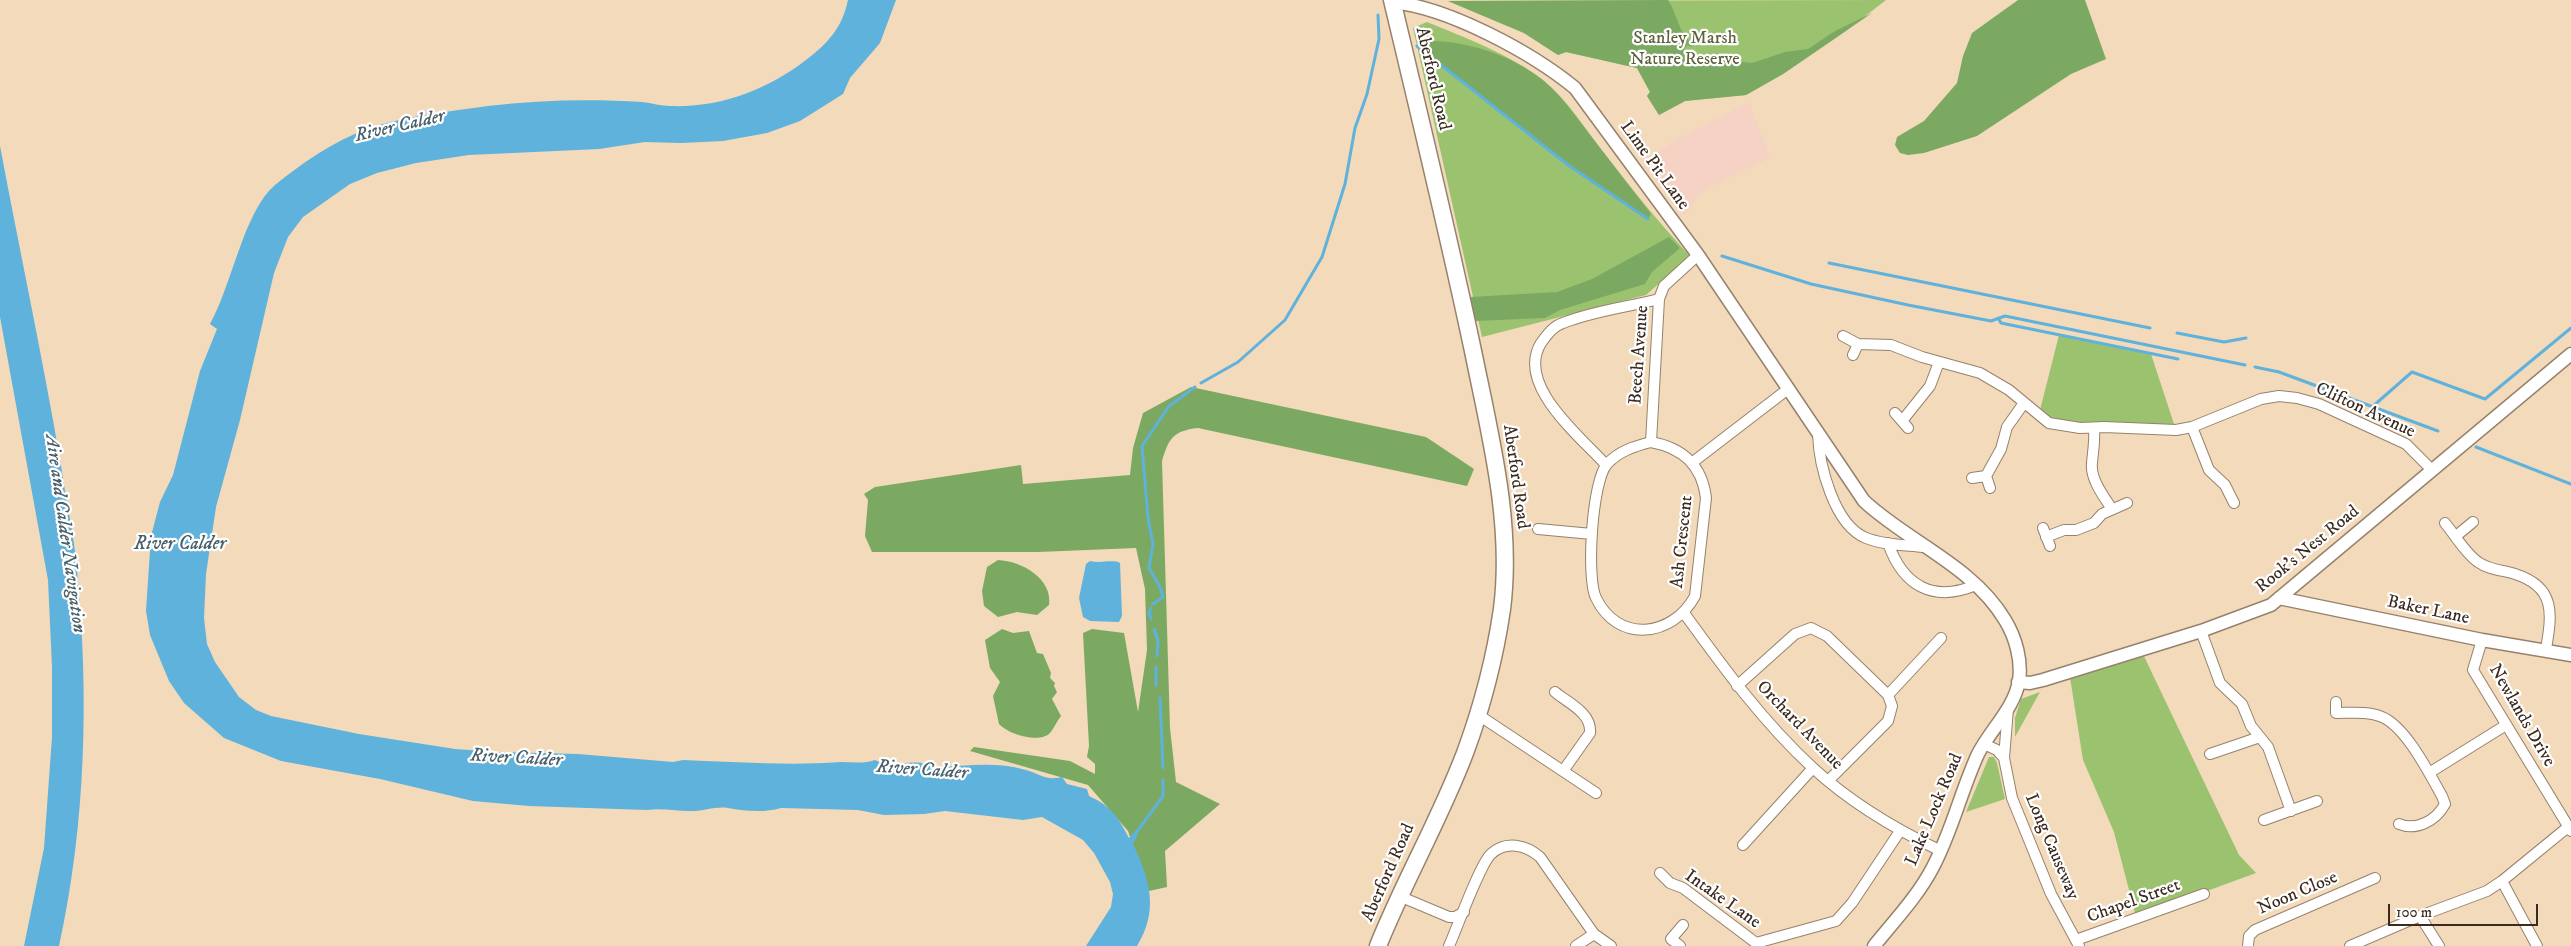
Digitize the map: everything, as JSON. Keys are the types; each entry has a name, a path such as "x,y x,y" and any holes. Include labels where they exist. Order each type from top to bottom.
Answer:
{"main road":[{"name":"Aberford Road","path":"1378,946 1464,754 1478,714 1502,610 1504,573 1495,457 1454,261 1392,1"}],"street":[{"name":"Lime Pit Lane","path":"1392,1 1436,12 1512,46 1553,70 1575,88 1698,255 1864,501 1882,518 1976,585 1996,607 2012,635 2020,662 2018,682"},
{"name":"Beech Avenue","path":"1651,442 1659,299 1664,286 1698,255"},
{"path":"1659,299 1562,323 1548,333 1538,349 1536,377 1541,390 1549,403 1606,465 1625,450 1651,442 1673,448 1693,462 1788,389"},
{"name":"Clifton Avenue","path":"1843,336 1858,344 1891,345 1989,377 2009,390 2049,423 2080,428 2167,430 2192,427 2261,399 2279,396 2298,398 2319,404 2406,444 2432,470"},
{"path":"1853,355 1858,344"},
{"name":"Rook's Nest Road","path":"2018,682 2030,683 2043,680 2201,631 2264,608 2571,354"},
{"path":"1902,421 1930,386 1939,362"},
{"path":"1990,488 1986,476 2001,449 2007,427 2024,403"},
{"path":"2192,427 2209,470 2225,484 2234,503"},
{"path":"2094,428 2095,450 2091,464 2094,477 2112,509"},
{"name":"Lime Pit Lane","path":"1818,434 1818,450 1827,478 1844,520 1853,531 1866,538 1888,543 1923,547"},
{"name":"Ash Crescent","path":"1606,465 1597,492 1592,534 1592,589 1601,607 1610,617 1629,628 1644,630 1665,626 1684,613 1695,596 1698,585 1706,498 1705,488 1693,462"},
{"path":"1972,478 1986,476"},
{"path":"2046,537 2064,530 2076,530 2094,523 2102,514 2127,503"},
{"path":"2456,536 2473,522"},
{"path":"2445,523 2477,562 2492,569 2532,581 2542,591 2549,604 2552,617 2546,649"},
{"path":"1538,529 1592,534"},
{"path":"1888,543 1900,570 1923,588 1936,593 1948,593 1976,585"},
{"name":"Baker Lane","path":"2278,598 2482,640 2546,649 2571,655"},
{"name":"Orchard Avenue","path":"1684,613 1737,686 1769,723 1813,768 1828,781 1900,831 1941,851"},
{"path":"1737,686 1795,634 1811,628 1827,636 1888,695 1892,706 1888,720 1828,781"},
{"path":"2201,631 2220,683 2242,704 2251,726 2268,747 2290,811"},
{"path":"1888,695 1941,638"},
{"name":"Newlands Drive","path":"2482,640 2473,670 2570,829"},
{"name":"Lake Lock Road","path":"1874,946 1917,893 1941,851 1984,744 2009,705 2018,682"},
{"path":"1555,692 1586,716 1591,727 1590,733 1563,770"},
{"path":"2336,702 2336,713 2368,714 2382,717 2396,726 2429,773 2445,804 2440,812 2420,826 2409,828 2399,824"},
{"name":"Long Causeway","path":"2009,705 2004,758 2012,798 2051,894 2078,943"},
{"path":"1478,714 1596,793"},
{"path":"2429,773 2506,725"},
{"path":"2210,754 2260,737"},
{"path":"1984,744 1997,750 2004,758"},
{"path":"1743,845 1813,768"},
{"path":"2264,820 2317,802"},
{"path":"2350,946 2420,916 2487,891 2570,829"},
{"name":"Intake Lane","path":"1660,874 1670,883 1683,888 1756,943 1836,921 1852,902 1900,831"},
{"path":"1449,946 1487,859 1502,847 1520,846 1529,848 1540,857 1594,934 1610,946"},
{"name":"Noon Close","path":"2248,946 2249,936 2255,930 2372,878"},
{"path":"2502,881 2537,946"},
{"name":"Chapel Street","path":"2078,943 2204,894"},
{"path":"1399,896 1449,917 1455,917 1464,912"},
{"path":"2420,916 2438,946"},
{"path":"1680,946 1671,939 1683,925"},
{"path":"1576,946 1594,934"}],"shaded area":[{"path":"1749,102 1770,158 1704,189 1684,215 1642,161 1676,140"}],"green space":[{"name":"Stanley Marsh Nature Reserve","path":"1668,0 1684,35 1693,44 1699,44 1691,47 1687,45 1683,51 1685,63 1691,66 1704,57 1752,63 1785,52 1808,49 1835,31 1872,13 1783,74 1746,95 1685,101 1659,115 1647,96 1650,92 1637,68 1566,52 1558,55 1524,33 1448,1"},
{"name":"Stanley Marsh Nature Reserve","path":"1886,0 1846,31 1783,74 1746,95 1685,101 1659,115 1647,96 1650,92 1637,68 1566,52 1558,55 1524,33 1448,1"},
{"path":"2018,0 2085,0 2106,59 2071,74 1977,136 1924,153 1908,155 1900,153 1895,145 1897,137 1924,121 1957,83 1963,56 1972,33"},
{"path":"1427,22 1502,54 1530,71 1552,88 1646,206 1690,256 1646,295 1482,337 1413,28"},
{"path":"1420,41 1452,43 1485,50 1517,63 1544,81 1569,107 1651,214 1648,219 1568,165 1417,46"},
{"path":"1669,237 1680,248 1652,272 1645,284 1560,310 1545,318 1476,321 1470,297 1557,292 1592,279"},
{"path":"2059,335 2151,354 2176,430 2080,428 2039,414"},
{"path":"1191,387 1426,437 1474,469 1467,486 1198,428 1183,431 1173,437 1162,461 1170,728 1176,782 1220,804 1165,851 1167,887 1149,891 1128,831 1088,785 970,751 974,747 1070,761 1095,774 1095,764 1087,757 1089,746 1083,633 1092,629 1124,633 1138,712 1147,650 1145,589 1136,548 1038,552 872,552 865,536 868,500 864,494 875,487 1021,465 1023,484 1130,475 1133,448 1143,413"},
{"path":"998,560 1017,564 1034,573 1046,587 1049,605 1037,615 1017,612 998,617 984,606 982,591 987,567"},
{"path":"1002,629 1013,633 1029,631 1037,653 1043,654 1051,673 1050,678 1055,683 1054,686 1057,692 1052,699 1061,716 1050,733 1045,736 1031,738 1009,731 999,724 993,696 1000,682 990,668 985,640"},
{"path":"2141,650 2239,855 2256,873 2136,917 2114,832 2083,760 2069,671"},
{"path":"2040,692 2015,737 2015,718 2021,699"},
{"path":"1989,757 1994,757 1997,763 2005,799 1966,812"}],"water":[{"name":"River Calder","path":"848,0 896,0 880,43 850,78 843,94 800,121 767,133 723,141 645,142 599,149 469,155 416,163 377,173 350,184 303,217 288,237 274,273 240,420 216,507 206,574 204,618 207,644 215,662 239,697 256,710 271,716 359,734 455,749 578,754 673,762 683,760 802,764 875,760 892,768 913,763 922,763 934,767 993,765 1015,767 1047,778 1062,777 1067,784 1087,789 1089,796 1108,808 1117,818 1129,838 1135,831 1138,834 1133,844 1148,883 1150,907 1144,933 1137,946 1086,946 1111,907 1113,894 1110,882 1094,853 1083,840 1042,817 1023,820 945,811 924,814 884,815 858,810 781,808 761,811 723,808 694,811 647,810 529,806 473,801 380,779 281,761 224,738 184,703 169,681 150,635 146,611 151,536 160,502 173,475 200,371 217,329 210,324 255,212 264,197 275,185 307,161 342,140 367,129 410,118 442,112 526,102 604,101 689,106 707,104 742,95 791,71 821,47 838,27"},
{"name":"Aire and Calder Navigation","path":"0,146 61,466 76,557 81,617 84,711 80,806 68,900 59,946 24,946 44,848 52,737 52,667 48,580 0,317"},
{"path":"1090,561 1113,561 1120,563 1122,616 1119,622 1090,621 1083,617 1079,598 1086,564"}],"waterway":[{"path":"1201,383 1238,362 1285,320 1322,257 1345,184 1355,128 1367,94 1379,39 1378,15"},
{"path":"1417,46 1568,165 1648,219"},
{"path":"1722,256 1811,284 1908,305 1991,321 2005,316 2245,365"},
{"path":"1829,263 2150,328"},
{"path":"1998,318 2001,323 2178,359"},
{"path":"2372,407 2412,372 2485,399 2571,328"},
{"path":"2177,333 2224,342 2246,338"},
{"path":"2255,367 2279,372 2438,431"},
{"path":"1153,604 1163,597 1160,587 1149,568 1153,544 1148,518 1142,446 1169,406 1195,387"},
{"path":"2476,447 2571,484"},
{"path":"1151,608 1149,613 1151,619"},
{"path":"1154,629 1158,641 1157,656"},
{"path":"1156,667 1156,685"},
{"path":"1160,698 1163,768"},
{"path":"1136,833 1163,796 1163,780"}]}
